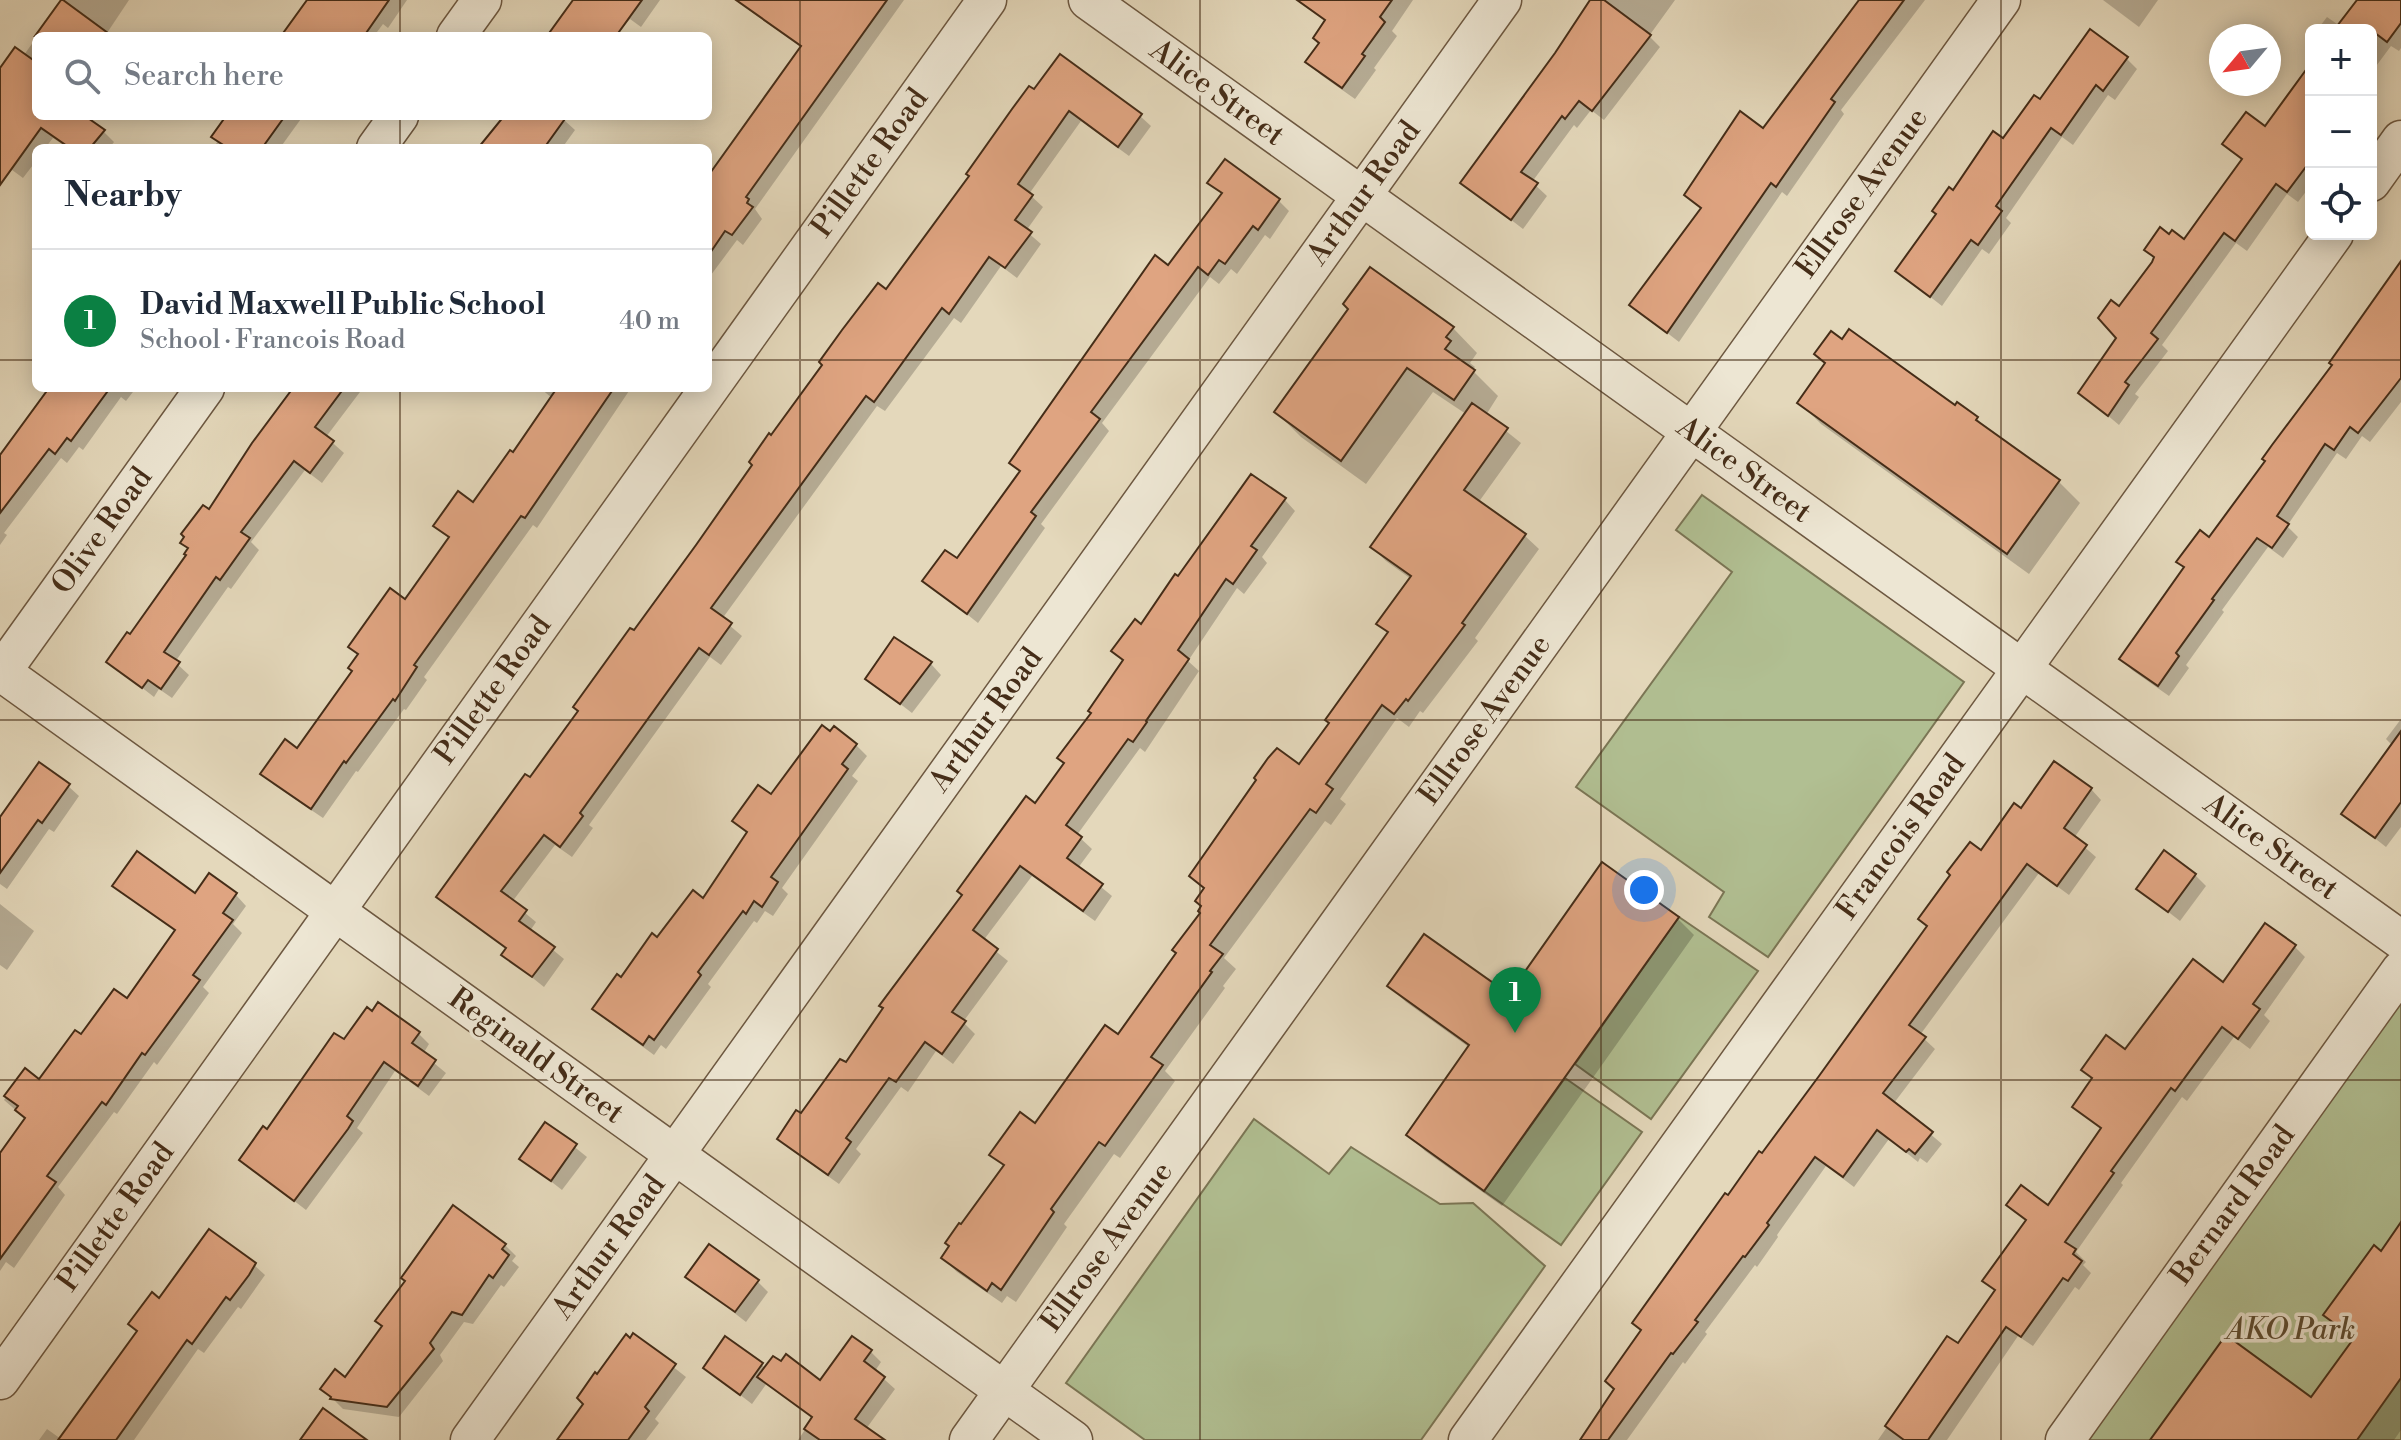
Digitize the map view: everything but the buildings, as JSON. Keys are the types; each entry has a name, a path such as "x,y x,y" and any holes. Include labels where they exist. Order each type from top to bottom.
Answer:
{"street":[{"path":"459,32 482,0"},
{"name":"Pillette Road","path":"712,384 987,0"},
{"name":"Alice Street","path":"1088,0 2401,940"},
{"name":"Arthur Road","path":"470,1440 1502,0"},
{"name":"Ellrose Avenue","path":"969,1440 2001,0"},
{"path":"379,144 396,120"},
{"path":"2377,174 2401,140"},
{"name":"Francois Road","path":"1468,1440 2330,240"},
{"name":"Olive Road","path":"0,673 202,392"},
{"name":"Pillette Road","path":"0,1380 706,392"},
{"name":"Reginald Street","path":"0,673 1073,1440"},
{"name":"Bernard Road","path":"2065,1440 2401,970"}],"green space":[{"path":"1702,495 1964,682 1768,957 1709,917 1724,892 1576,787 1732,572 1676,530"},
{"path":"1679,917 1758,971 1651,1119 1575,1064"},
{"name":"AKO Park","path":"2401,991 2401,1440 2077,1440"},
{"path":"1565,1078 1642,1132 1561,1245 1484,1191"},
{"path":"1254,1119 1329,1174 1351,1147 1440,1204 1473,1203 1545,1266 1421,1440 1145,1440 1066,1383"}],"place":[{"name":"David Maxwell Public School","path":"1515,1033"}]}
